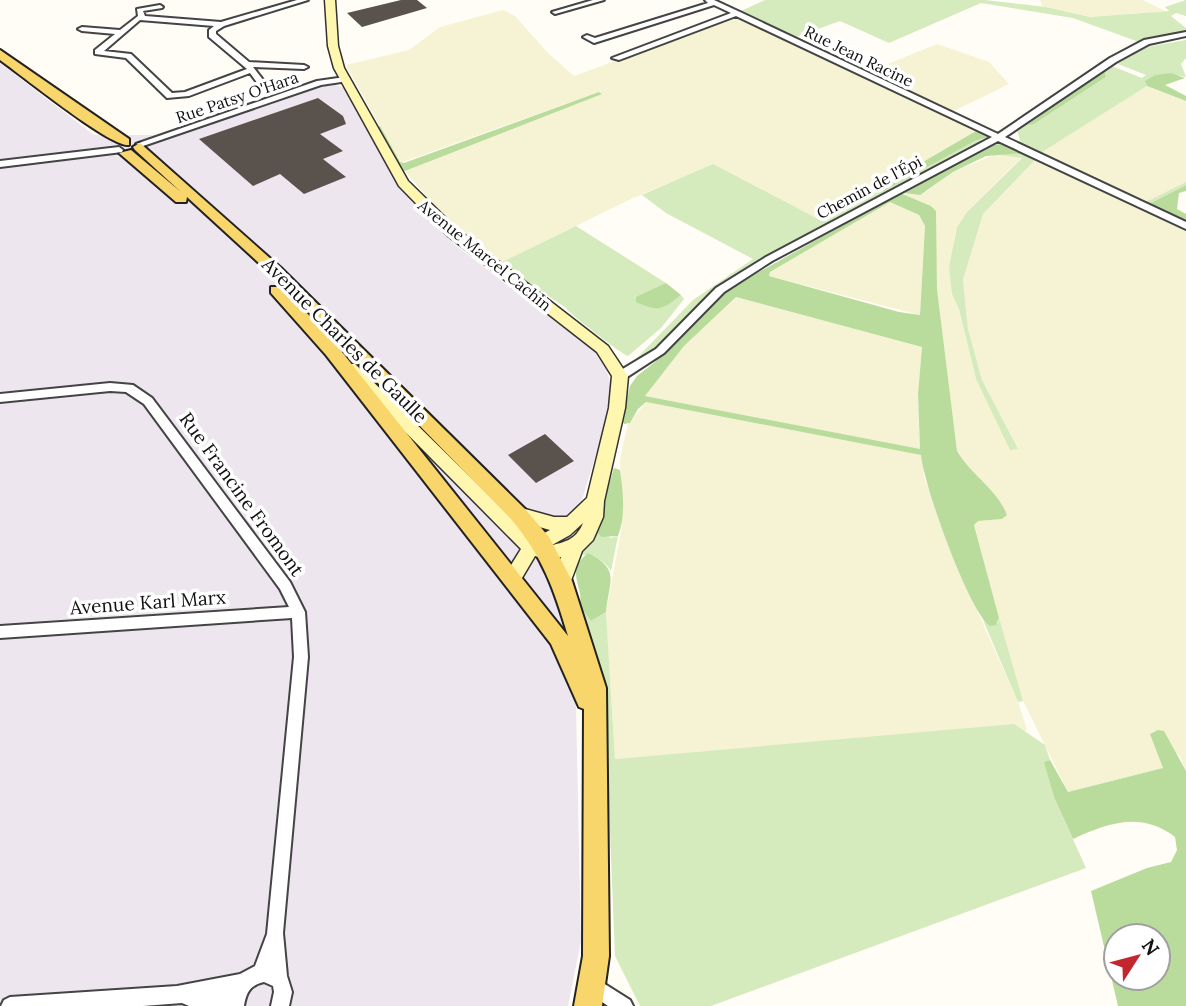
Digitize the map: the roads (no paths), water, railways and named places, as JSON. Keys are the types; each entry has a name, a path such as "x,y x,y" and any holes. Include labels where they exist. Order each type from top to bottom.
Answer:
{"main road":[{"name":"Avenue Charles de Gaulle","path":"0,54 78,113 130,147 276,271 518,514 541,548"},
{"name":"Avenue Charles de Gaulle","path":"130,147 229,241 331,351 512,578"},
{"path":"541,548 562,581 595,688 596,956 590,996"},
{"path":"512,578 559,639 579,678 594,720"}],"street":[{"path":"267,90 249,67 212,35 213,30 221,24 305,0"},
{"name":"Avenue Marcel Cachin","path":"330,0 333,46 345,79 396,173 410,192 452,232 603,349 620,376"},
{"path":"555,12 601,0"},
{"path":"587,37 594,41 711,1"},
{"name":"Rue Jean Racine","path":"711,1 998,138"},
{"path":"142,17 139,10 160,7"},
{"path":"616,58 738,13"},
{"path":"221,24 142,17 121,32 99,54 128,56 170,96 186,94 249,67 304,67"},
{"path":"82,29 121,32"},
{"name":"Chemin de l'Épi","path":"620,376 653,357 720,290 998,138 1113,60 1147,42 1186,34"},
{"name":"Rue Patsy O'Hara","path":"130,147 320,83 345,79"},
{"path":"998,138 1186,226"},
{"path":"0,164 130,147"},
{"name":"Avenue Charles de Gaulle","path":"331,351 541,548"},
{"path":"562,581 574,547 587,535 594,517 594,501 617,408 620,376"},
{"name":"Rue Francine Fromont","path":"0,398 110,387 129,388 148,401 285,586 298,612 301,657 275,933 280,991"},
{"path":"512,578 594,501"},
{"path":"518,514 554,524 573,523"},
{"path":"541,548 574,547"},
{"name":"Avenue Karl Marx","path":"0,632 298,612"},
{"path":"10,1006 177,995 243,982 280,991"},
{"path":"235,1006 236,996 243,982"},
{"path":"177,995 220,1002 228,1006"},
{"path":"590,996 624,1006"}]}
